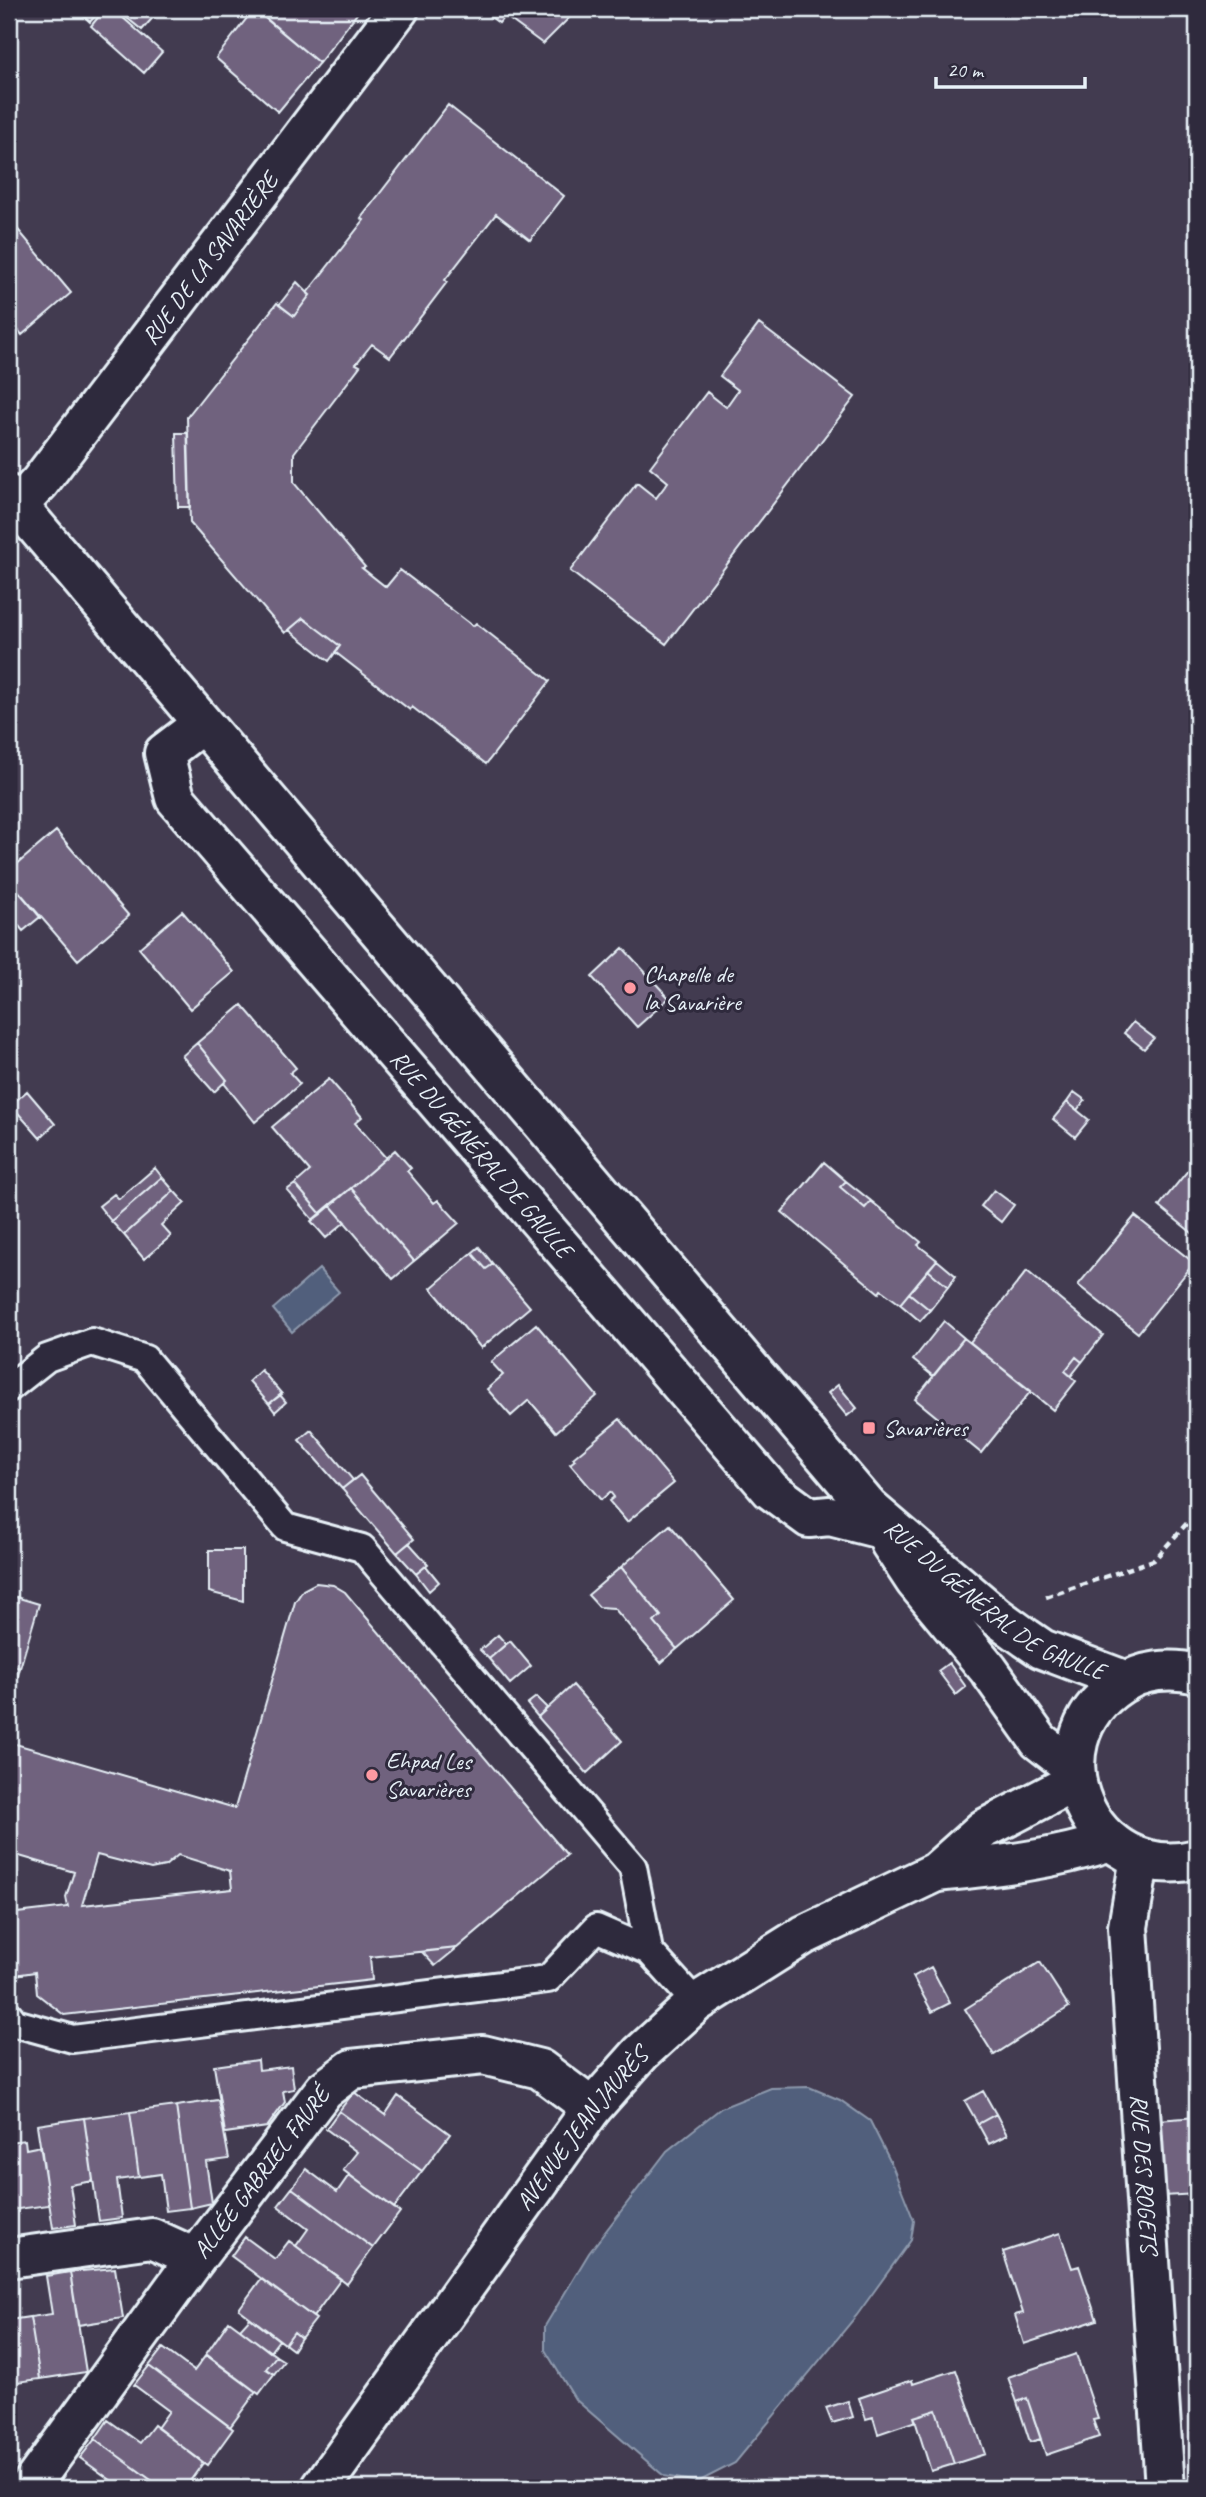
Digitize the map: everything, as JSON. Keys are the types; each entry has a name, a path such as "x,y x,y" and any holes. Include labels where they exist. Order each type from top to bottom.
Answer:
{"street":[{"name":"RUE DE LA SAVARIÈRE","path":"12,506 399,9"},
{"name":"RUE DU GÉNÉRAL DE GAULLE","path":"12,506 202,724 875,1518 915,1581 988,1669 1039,1741 1075,1775"},
{"name":"RUE DU GÉNÉRAL DE GAULLE","path":"202,724 164,753 175,798 771,1490 808,1518 875,1518 997,1617 1042,1649 1127,1681"},
{"path":"1191,1870 1156,1862 1125,1850 1094,1825 1085,1810 1075,1775 1077,1746 1087,1719 1106,1695 1143,1674 1164,1671 1197,1674"},
{"name":"AVENUE JEAN JAURÈS","path":"321,2488 592,2108 640,2053 696,2003 804,1935 936,1872 984,1829 1075,1775"},
{"name":"AVENUE JEAN JAURÈS","path":"936,1872 1003,1866 1072,1854 1125,1850"},
{"name":"RUE DES ROGETS","path":"1125,1850 1165,2488"},
{"name":"ALLÉE GABRIEL FAURÉ","path":"29,2488 196,2258 324,2090 352,2069 483,2055 540,2069 592,2108"},
{"path":"9,2258 152,2238 196,2258"}],"lane":[{"path":"9,1388 47,1358 92,1342 145,1359 285,1527 362,1548 633,1867 649,1951"},
{"path":"9,2015 15,2023 73,2039 548,1979 596,1928 649,1951 696,2003"}],"path":[{"path":"1041,1598 1154,1560 1197,1512"}],"water":[{"path":"319,1269 339,1292 292,1332 273,1309"},
{"path":"809,2087 840,2100 870,2121 891,2163 914,2221 911,2240 857,2315 735,2463 698,2482 664,2476 575,2399 545,2350 545,2326 589,2253 667,2151 721,2108 771,2088"}],"building":[{"path":"101,9 90,22 78,11"},
{"path":"105,9 113,9 162,52 144,73 91,26"},
{"path":"116,9 150,9 156,14 142,30"},
{"path":"254,9 319,63 278,112 216,58"},
{"path":"255,9 356,9 359,11 319,63"},
{"path":"480,9 510,9 499,23"},
{"path":"510,9 576,11 543,44 505,16"},
{"path":"448,105 564,196 530,240 496,214 390,357 372,344 356,364 360,366 294,453 294,483 365,567 362,568 386,587 400,570 473,626 476,623 550,681 486,764 335,652 340,646 303,618 285,633 190,523 187,417 277,303 294,316 310,295 307,293 364,220 361,218"},
{"path":"9,219 71,293 22,335 9,319"},
{"path":"297,282 310,295 294,316 279,305"},
{"path":"759,324 855,397 666,644 570,571 637,483 656,498 668,482 650,467 707,392 726,407 738,390 720,376"},
{"path":"176,433 188,433 190,507 178,507"},
{"path":"303,618 340,646 329,661 289,630"},
{"path":"56,831 129,916 78,960 9,880 9,871"},
{"path":"9,880 40,917 23,931 9,914"},
{"path":"182,911 234,972 190,1009 139,948"},
{"name":"Chapelle de la Savarière","path":"623,948 669,998 637,1027 592,977"},
{"path":"242,1005 296,1068 290,1073 300,1084 255,1122 224,1083 227,1080 197,1043"},
{"path":"1133,1022 1154,1038 1144,1049 1124,1033"},
{"path":"197,1043 227,1080 214,1092 182,1056"},
{"path":"329,1079 362,1117 355,1123 386,1158 321,1214 295,1184 310,1171 272,1127"},
{"path":"27,1091 55,1124 40,1138 11,1105"},
{"path":"1074,1092 1085,1100 1077,1110 1067,1102"},
{"path":"1067,1102 1089,1120 1075,1137 1053,1119"},
{"path":"395,1150 411,1168 407,1171 434,1203 438,1200 459,1223 414,1261 351,1188"},
{"path":"1197,1159 1197,1237 1159,1206"},
{"path":"824,1162 846,1181 840,1187 865,1208 871,1201 921,1242 918,1245 937,1260 900,1304 881,1290 879,1293 782,1212"},
{"path":"155,1168 162,1177 111,1221 99,1206 114,1194 119,1199"},
{"path":"162,1177 174,1191 124,1235 111,1221"},
{"path":"846,1181 871,1201 865,1208 840,1187"},
{"path":"295,1184 321,1214 313,1220 287,1190"},
{"path":"351,1188 414,1261 393,1279 330,1205"},
{"path":"994,1190 1014,1205 1001,1222 981,1206"},
{"path":"174,1191 185,1203 161,1225 171,1236 144,1259 124,1235"},
{"path":"330,1205 345,1222 326,1238 311,1221"},
{"path":"1135,1216 1194,1263 1138,1333 1078,1285"},
{"path":"479,1247 493,1264 486,1269 472,1253"},
{"path":"472,1253 486,1269 493,1264 530,1307 481,1348 431,1288"},
{"path":"937,1260 956,1276 948,1287 928,1270"},
{"path":"928,1270 948,1287 930,1310 909,1293"},
{"path":"1027,1271 1103,1335 1082,1362 1076,1357 1065,1371 1076,1381 1053,1410 970,1342"},
{"path":"909,1293 930,1310 920,1321 900,1304"},
{"path":"944,1321 964,1338 933,1376 913,1360"},
{"path":"536,1324 597,1396 556,1432 529,1400 511,1416 487,1389 503,1375 491,1362"},
{"path":"964,1338 1031,1391 981,1453 915,1399"},
{"path":"1076,1357 1082,1362 1071,1376 1065,1371"},
{"path":"261,1370 282,1394 269,1404 249,1381"},
{"path":"838,1385 857,1408 847,1416 828,1393"},
{"path":"280,1395 286,1402 275,1412 269,1404"},
{"path":"620,1419 674,1483 627,1522 609,1501 614,1497 610,1492 601,1500 570,1464 575,1460 573,1458"},
{"path":"311,1430 353,1480 342,1489 299,1440"},
{"path":"360,1475 414,1539 397,1553 342,1489"},
{"path":"670,1525 734,1600 677,1649 654,1622 661,1616 621,1567"},
{"path":"409,1543 428,1564 416,1574 397,1553"},
{"path":"209,1550 243,1550 243,1601 209,1592"},
{"path":"426,1566 439,1582 429,1591 416,1574"},
{"path":"621,1567 661,1616 654,1622 677,1649 661,1663 614,1608 599,1607 588,1595"},
{"name":"Ehpad Les Savarières","path":"316,1583 333,1585 345,1592 567,1855 457,1948 370,1957 372,1980 64,2015 37,1994 35,1972 15,1975 9,1914 68,1907 66,1897 74,1872 9,1853 9,1742 235,1808 295,1602 303,1590","holes":["97,1855 151,1869 165,1866 178,1855 230,1871 232,1889 82,1905"]},
{"path":"9,1595 39,1604 20,1668 9,1665"},
{"path":"498,1635 506,1644 489,1659 480,1650"},
{"path":"510,1641 531,1666 510,1684 489,1659"},
{"path":"949,1663 966,1687 956,1695 938,1671"},
{"path":"9,1665 20,1668 9,1705"},
{"path":"573,1685 622,1741 587,1773 538,1717"},
{"path":"536,1697 547,1708 538,1717 527,1704"},
{"path":"457,1948 435,1966 422,1952"},
{"path":"1040,1962 1069,2007 994,2055 965,2009"},
{"path":"931,1967 950,2003 932,2012 913,1977"},
{"path":"258,2060 259,2070 291,2066 294,2089 283,2091 285,2102 267,2127 225,2133 214,2066"},
{"path":"983,2091 996,2114 978,2124 965,2101"},
{"path":"354,2092 385,2115 398,2096 450,2134 422,2171 339,2111"},
{"path":"218,2100 229,2159 206,2162 212,2203 190,2208 176,2106"},
{"path":"176,2106 190,2208 166,2211 161,2174 139,2177 130,2112"},
{"path":"339,2111 422,2171 394,2208 343,2170 357,2152 326,2129"},
{"path":"130,2112 139,2177 117,2180 122,2218 99,2221 84,2118"},
{"path":"996,2114 1007,2135 989,2144 978,2124"},
{"path":"1197,2117 1197,2194 1163,2196 1158,2120"},
{"path":"84,2118 93,2181 70,2185 76,2225 53,2228 37,2125"},
{"path":"25,2140 26,2149 41,2146 49,2205 11,2210 9,2142"},
{"path":"306,2169 337,2192 349,2175 400,2212 373,2248 292,2188"},
{"path":"292,2188 373,2248 347,2284 296,2246 308,2229 278,2206"},
{"path":"1060,2233 1072,2268 1079,2266 1097,2320 1024,2344 1015,2315 1023,2313 1003,2252"},
{"path":"245,2237 275,2259 289,2241 341,2279 313,2317 231,2256"},
{"path":"115,2268 123,2318 78,2325 70,2272"},
{"path":"70,2272 86,2372 40,2379 30,2317 52,2314 46,2276"},
{"path":"261,2279 316,2319 301,2338 294,2332 285,2344 239,2309"},
{"path":"30,2317 40,2379 9,2383 9,2320"},
{"path":"250,2318 279,2340 270,2352 240,2329"},
{"path":"229,2321 276,2356 266,2369 274,2374 259,2394 206,2354"},
{"path":"294,2332 301,2338 293,2350 285,2344"},
{"path":"163,2348 194,2371 206,2355 256,2392 230,2427 149,2366"},
{"path":"1076,2354 1098,2419 1093,2420 1099,2437 1046,2455 1027,2398 1017,2402 1008,2377"},
{"path":"276,2356 284,2361 274,2374 266,2369"},
{"path":"149,2366 233,2429 207,2465 157,2428 169,2411 134,2385"},
{"path":"956,2370 985,2454 954,2464 936,2410 914,2417 916,2421 878,2434 873,2417 866,2419 859,2398 912,2380 913,2384"},
{"path":"1027,2398 1041,2439 1030,2442 1017,2402"},
{"path":"848,2401 853,2417 832,2423 826,2408"},
{"path":"936,2410 954,2464 931,2471 914,2417"},
{"path":"108,2420 140,2443 154,2425 203,2463 185,2488 162,2488 95,2439"},
{"path":"95,2439 162,2488 107,2488 112,2481 80,2458"}],"place":[{"name":"Chapelle de la Savarière","path":"630,988"},
{"name":"Savarières","path":"869,1428"},
{"name":"Ehpad Les Savarières","path":"372,1775"}]}
